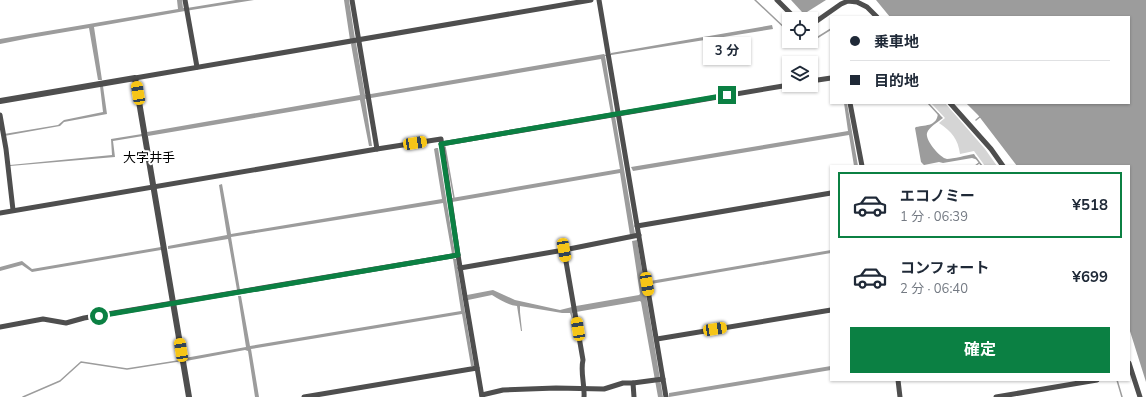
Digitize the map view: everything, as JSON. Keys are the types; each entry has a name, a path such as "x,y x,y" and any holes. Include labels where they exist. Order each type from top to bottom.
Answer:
{"street":[{"path":"185,0 197,67"},
{"path":"352,0 355,41 368,94 377,149"},
{"path":"0,101 591,0"},
{"path":"599,0 608,55 614,115 628,170 637,226 635,236 647,283 666,396"},
{"path":"777,0 789,12"},
{"path":"818,20 841,4 848,1 857,2 867,6 876,16"},
{"path":"136,78 189,397"},
{"path":"818,80 830,78"},
{"path":"441,144 782,86"},
{"path":"850,104 862,165"},
{"path":"951,104 1002,165"},
{"path":"0,115 12,210"},
{"path":"0,213 441,139 460,268 482,396 503,390 556,388 604,389 623,383 662,379"},
{"path":"0,163 7,162"},
{"path":"637,226 830,193"},
{"path":"460,268 635,236"},
{"path":"564,250 583,360 581,366 585,389 584,397"},
{"path":"0,327 43,319 66,323 84,318 458,255"},
{"path":"657,339 830,310"},
{"path":"1130,366 1140,397"},
{"path":"304,397 478,368"},
{"path":"898,381 900,397"},
{"path":"996,397 1091,381"},
{"path":"633,383 634,397"}],"shaded area":[{"path":"177,0 182,0 183,8 187,8 236,0 254,0 94,27 102,80 98,80 89,28 0,44 0,39 178,9"},
{"path":"344,0 349,0 354,39 365,95 611,54 772,25 773,29 605,56 614,113 611,114 601,59 365,99 372,146 369,146 360,100 148,136 147,132 360,95 351,44 352,40 350,40"},
{"path":"791,0 826,0 807,12 802,12"},
{"path":"876,0 1146,0 1146,382 1130,331 1130,165 1016,165 978,115 967,104 1130,104 1130,16 889,16"},
{"path":"100,86 103,86 107,114 64,122 60,126 4,136 4,134 58,125 64,120 103,112"},
{"path":"844,104 847,104 858,165 854,165 849,135 633,171 631,167 848,131"},
{"path":"932,104 946,104 985,149 996,165 984,165 974,151 960,154 958,144 954,136 939,123 945,118"},
{"path":"938,113 943,118 927,133 928,140 934,148 941,156 947,159 974,154 978,160 972,158 924,165 921,162 915,128 934,123"},
{"path":"615,116 635,234 630,235 620,173 452,202 452,198 620,169 611,117"},
{"path":"142,134 143,136 113,141 115,157 10,166 112,155 111,139"},
{"path":"438,148 455,254 452,254 443,203 231,237 240,290 237,290 228,239 168,249 168,246 227,235 219,185 222,184 231,234 442,199 434,149"},
{"path":"637,240 663,397 658,397 640,301 572,313 572,319 570,313 520,306 521,331 517,306 507,303 492,295 468,300 467,295 493,290 515,300 560,310 639,295 632,241"},
{"path":"161,247 161,250 32,272 22,265 0,271 0,267 22,261 32,269"},
{"path":"830,250 830,253 651,284 650,281"},
{"path":"453,259 456,259 474,366 471,366 462,314 251,349 259,397 255,397 248,351 245,350 186,361 185,358 246,347 238,296 241,296 250,346 461,311"},
{"path":"830,366 830,370 669,397 669,393"}],"waterway":[{"path":"755,0 782,25"},
{"path":"818,37 830,30"},
{"path":"929,104 939,115"},
{"path":"976,120 981,116"},
{"path":"445,147 454,198"},
{"path":"976,158 981,165"},
{"path":"23,397 60,381 81,362 127,369 178,361"},
{"path":"1117,381 1122,397"}],"district":[{"name":"大字井手","path":"149,158"}],"route":[{"path":"99,316 458,255 441,144 727,95"}]}
